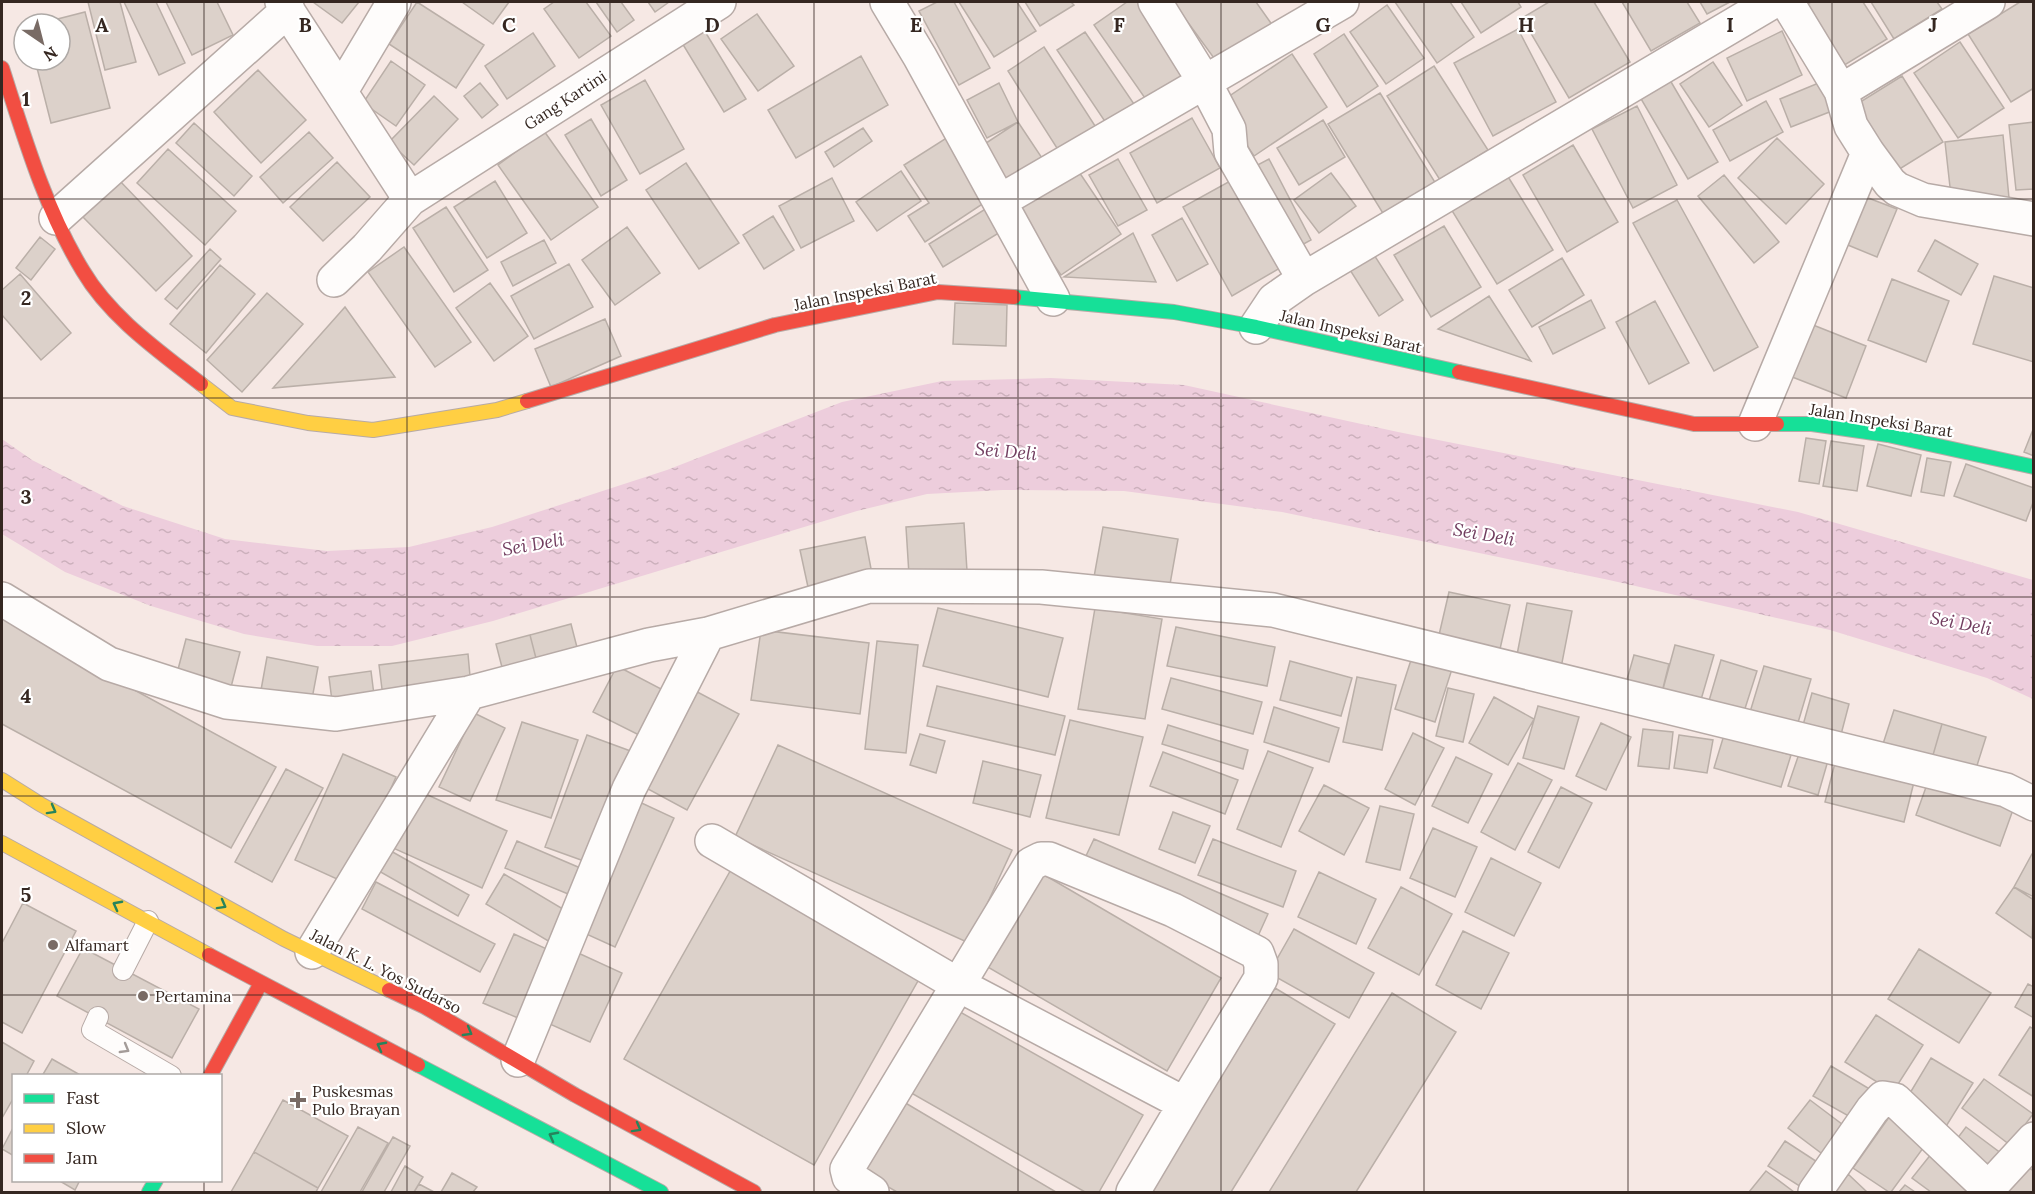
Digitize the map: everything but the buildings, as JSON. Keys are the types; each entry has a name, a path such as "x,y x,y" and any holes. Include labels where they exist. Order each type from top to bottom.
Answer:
{"street":[{"path":"341,91 394,2"},
{"name":"Gang Kartini","path":"334,280 368,248 410,199 719,2"},
{"path":"887,2 920,57 1053,299"},
{"path":"1155,2 1204,81 1229,129 1231,152 1304,279"},
{"path":"1000,201 1342,2"},
{"path":"1256,327 1274,300 1304,279 1772,2"},
{"path":"1787,2 1840,91 1851,126 1890,183 1897,189 1923,200 2034,219"},
{"path":"1840,91 1988,2"},
{"path":"56,218 285,6 410,199"},
{"name":"Jalan Inspeksi Barat","path":"2,68 28,147 56,218 83,272 114,311 162,354 232,408 308,423 373,430 497,410 775,325 938,292 1053,299 1174,312 1256,327 1694,424 1812,424 1888,435 2020,462 2034,467"},
{"path":"1755,424 1868,153"},
{"path":"2,599 109,664 227,702 336,714 469,693 649,645 708,634 869,586 1041,587 1273,610 2006,790 2034,804"},
{"path":"518,1060 629,789 708,634"},
{"path":"292,946 469,693"},
{"name":"Jalan K. L. Yos Sudarso","path":"2,780 292,946 425,1007 585,1100 754,1192"},
{"path":"712,841 957,984 1185,1104"},
{"path":"2,843 263,979 661,1192"},
{"path":"872,1192 849,1177 846,1173 847,1169 1031,864 1041,859 1049,859 1173,910 1257,952 1261,964 1260,978 1133,1192"},
{"path":"211,1074 263,979"},
{"path":"1815,1192 1872,1110 1883,1098 1894,1100 1986,1190 2034,1138"}],"lane":[{"path":"123,970 148,921"},
{"path":"98,1017 92,1030 168,1074"}],"water":[{"name":"Sei Deli","path":"1051,378 1184,385 1398,432 1798,512 2033,580 2033,699 1987,678 1830,630 1609,580 1282,512 1124,491 1003,490 927,494 857,511 493,621 392,646 317,646 244,634 151,606 65,572 2,534 2,439 32,460 123,506 225,539 327,551 409,547 492,527 667,470 842,402 942,381"}],"traffic: fast":[{"path":"1014,297 1174,312 1256,327 1459,372"},
{"path":"1777,424 1812,424 1888,435 2034,467"},
{"path":"418,1065 661,1192"},
{"path":"149,1192 155,1182"}],"traffic: slow":[{"path":"201,384 232,408 308,423 373,430 497,410 527,401"},
{"path":"2,780 40,804 284,939 389,990"},
{"path":"2,843 209,955"}],"traffic: jam":[{"path":"2,68 46,197 83,271 94,288 121,318 152,346 201,384"},
{"path":"527,401 775,325 938,292 1014,297"},
{"path":"1459,372 1694,424 1777,424"},
{"path":"209,955 418,1065"},
{"path":"211,1074 261,983"},
{"path":"389,990 425,1007 575,1095 754,1192"}],"place":[{"name":"Alfamart","path":"53,945"},
{"name":"Pertamina","path":"143,996"},
{"name":"Puskesmas Pulo Brayan","path":"298,1100"}]}
